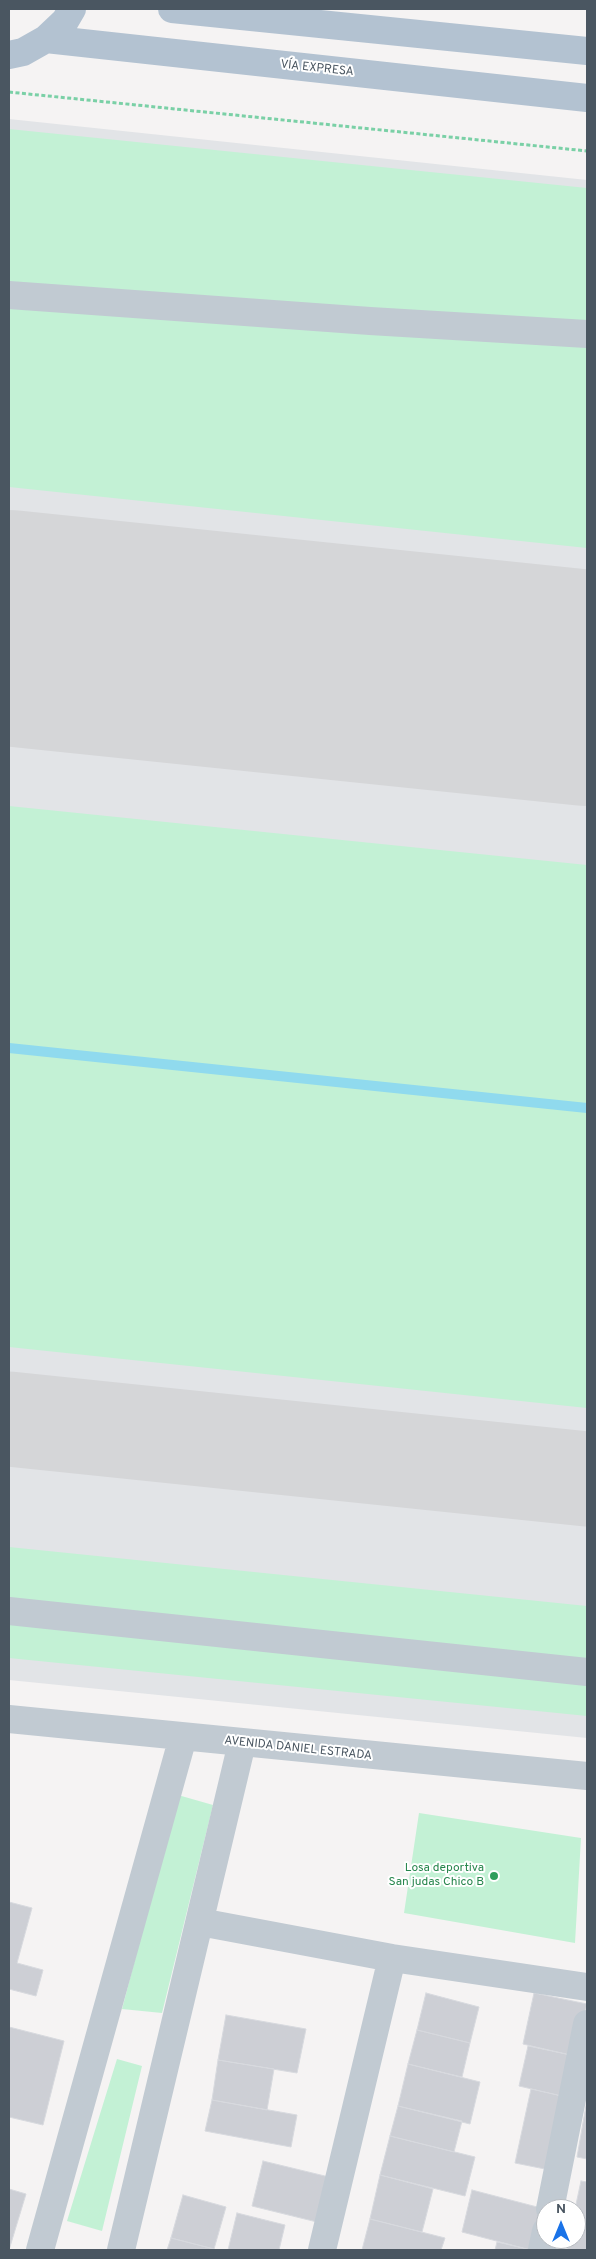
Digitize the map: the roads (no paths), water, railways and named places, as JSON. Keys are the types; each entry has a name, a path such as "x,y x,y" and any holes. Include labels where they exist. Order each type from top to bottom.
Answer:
{"main road":[{"path":"9,55 23,52 46,39 65,21 72,9"},
{"path":"172,9 587,52"},
{"name":"VÍA EXPRESA","path":"46,39 587,98"}],"street":[{"path":"9,295 370,321 587,334"},
{"path":"9,1611 587,1672"},
{"name":"AVENIDA DANIEL ESTRADA","path":"9,1719 242,1744 587,1776"},
{"path":"40,2250 183,1737"},
{"path":"121,2250 242,1744"},
{"path":"200,1922 392,1958 587,1987"},
{"path":"322,2250 392,1958"},
{"path":"552,2199 587,2024"}],"waterway":[{"path":"9,1048 587,1108"}],"place":[{"name":"Losa deportiva San judas Chico B","path":"494,1876"}]}
